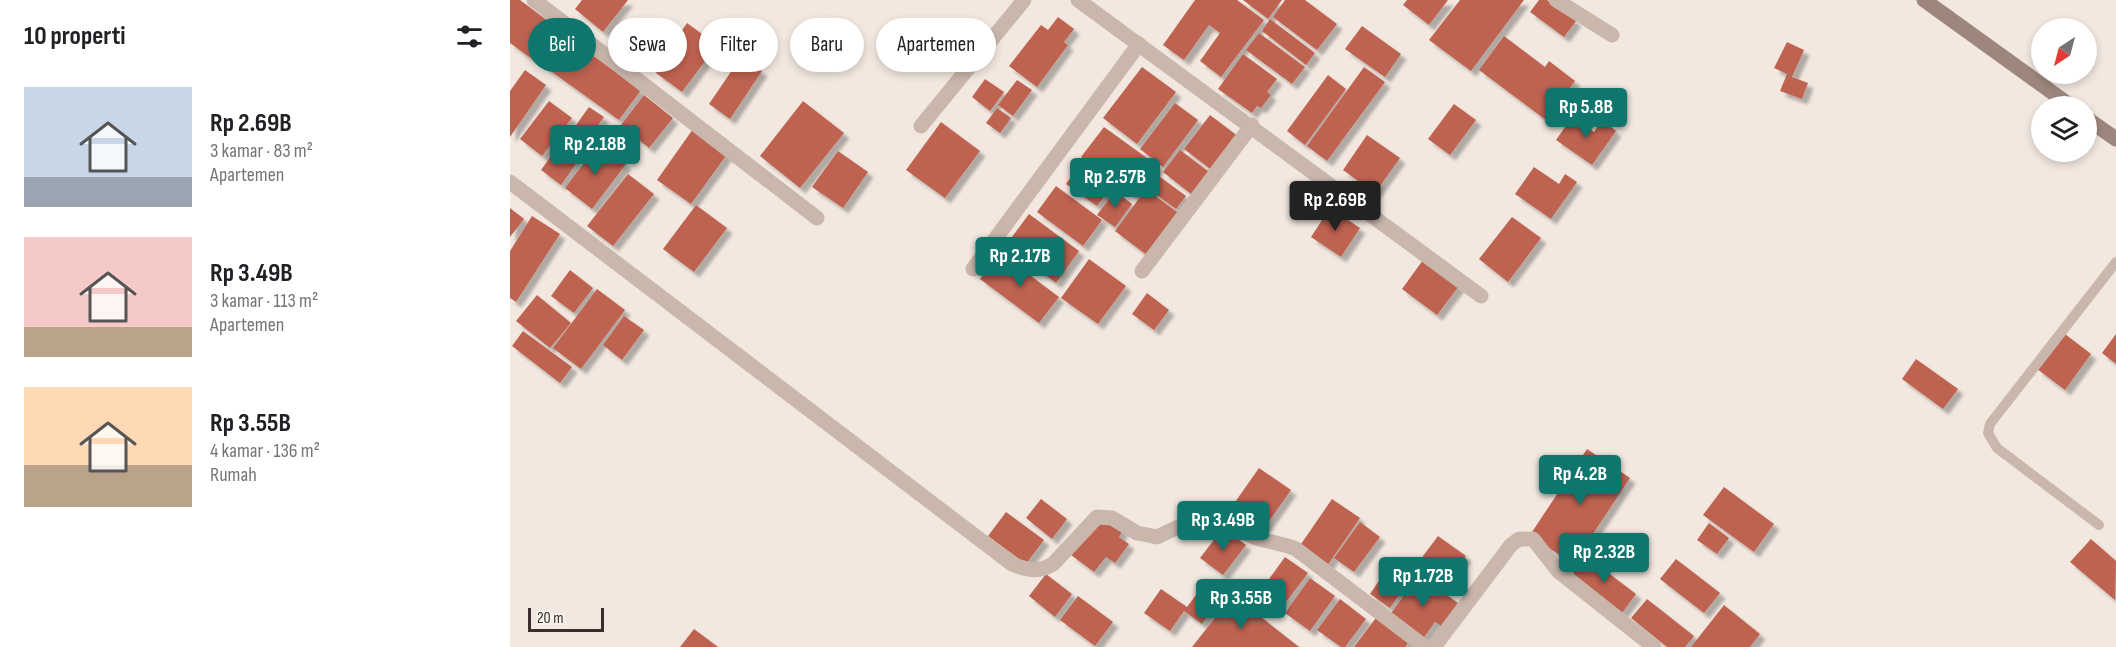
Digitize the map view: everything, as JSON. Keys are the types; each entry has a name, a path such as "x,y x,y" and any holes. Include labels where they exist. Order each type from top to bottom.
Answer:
{"street":[{"path":"534,0 818,218"},
{"path":"921,126 1024,0"},
{"path":"1078,0 1252,125 1481,296"},
{"path":"1556,0 1611,35"},
{"path":"1924,0 2057,96"},
{"path":"973,269 1138,44"},
{"path":"1142,272 1252,125"},
{"path":"2097,126 2116,139"},
{"path":"510,182 1012,564 1025,569 1044,570 1053,564 1097,517 1112,518 1137,533 1156,537 1195,519 1215,519 1256,538 1296,549 1425,647"},
{"path":"1434,647 1510,545 1526,537 1539,544 1558,571 1654,647"}],"lane":[{"path":"2099,525 1997,448 1988,433 1990,424 2116,262"}],"building":[{"path":"510,0 520,0 544,18 528,18 528,56 510,43"},
{"path":"582,0 628,0 614,18 608,18 608,26 603,32 596,26 596,18 586,18 575,9"},
{"path":"1195,0 1237,0 1264,20 1221,77 1200,61 1220,33 1209,25 1184,60 1163,45"},
{"path":"1243,0 1282,0 1268,19"},
{"path":"1285,0 1305,0 1337,24 1317,50 1273,17"},
{"path":"1407,0 1448,0 1429,25 1403,5"},
{"path":"1460,0 1524,0 1471,71 1429,40"},
{"path":"1539,0 1547,0 1576,21 1564,37 1530,12"},
{"path":"1058,17 1074,29 1064,42 1068,45 1037,87 1009,66 1041,25 1048,30"},
{"path":"1270,19 1315,53 1306,65 1262,31"},
{"path":"687,23 699,32 699,69 682,92 656,73 687,72"},
{"path":"1362,26 1401,54 1385,77 1345,49"},
{"path":"1259,33 1305,67 1292,84 1246,50"},
{"path":"1504,36 1545,67 1549,61 1575,81 1546,120 1479,70"},
{"path":"1787,42 1804,50 1792,77 1808,83 1802,99 1780,91 1787,74 1774,68"},
{"path":"1243,54 1277,79 1267,92 1271,95 1261,108 1257,106 1252,113 1218,89"},
{"path":"596,58 608,66 608,72 616,72 641,90 619,120 552,72 596,72"},
{"path":"1142,67 1176,92 1137,144 1103,118"},
{"path":"1364,67 1385,82 1327,161 1307,146"},
{"path":"525,70 546,85 510,137 510,91"},
{"path":"731,72 761,72 730,119 709,104"},
{"path":"1328,75 1346,89 1305,145 1287,131"},
{"path":"985,79 1004,92 990,111 972,97"},
{"path":"1017,80 1032,90 1013,116 998,105"},
{"path":"644,95 673,118 649,148 621,125"},
{"path":"549,101 572,118 542,156 520,139"},
{"path":"803,101 844,133 800,188 760,156"},
{"path":"1175,103 1198,120 1163,167 1140,149"},
{"path":"1454,104 1476,120 1450,155 1428,139"},
{"path":"589,107 604,117 591,135 576,125"},
{"path":"997,108 1011,118 1000,133 986,123"},
{"path":"1210,115 1239,137 1213,171 1184,149"},
{"path":"1572,117 1594,132 1602,120 1616,131 1592,165 1556,140"},
{"path":"941,122 980,151 945,198 906,170"},
{"path":"1104,127 1158,166 1136,197 1081,157"},
{"path":"608,128 626,142 619,152 600,139"},
{"path":"693,129 728,153 691,204 657,180"},
{"path":"1367,135 1400,158 1375,193 1343,170"},
{"path":"599,143 626,164 592,209 565,188"},
{"path":"558,146 578,161 561,185 541,170"},
{"path":"1180,150 1212,174 1195,197 1163,172"},
{"path":"838,151 868,172 843,208 812,187"},
{"path":"1082,162 1113,185 1097,206 1066,184"},
{"path":"1534,167 1559,184 1565,174 1577,182 1551,219 1515,194"},
{"path":"628,174 654,194 613,246 587,226"},
{"path":"1156,174 1186,196 1176,209 1147,188"},
{"path":"1056,186 1102,220 1083,246 1037,212"},
{"path":"1146,189 1180,214 1148,256 1115,231"},
{"path":"1115,191 1132,204 1115,227 1097,215"},
{"path":"696,205 727,228 694,272 663,249"},
{"path":"510,208 524,219 510,237"},
{"path":"1330,208 1360,228 1341,257 1311,237"},
{"path":"1029,214 1079,251 1056,283 1006,245"},
{"path":"532,216 560,234 516,302 510,298 510,251"},
{"path":"1512,217 1541,238 1508,282 1479,259"},
{"path":"1000,253 1059,297 1039,323 980,279"},
{"path":"1089,259 1126,286 1098,324 1061,298"},
{"path":"1423,260 1459,286 1437,315 1402,289"},
{"path":"570,270 593,288 574,313 551,296"},
{"path":"597,289 625,310 581,369 553,348"},
{"path":"1147,293 1169,310 1154,330 1132,314"},
{"path":"537,295 571,323 550,348 516,321"},
{"path":"624,316 644,330 622,360 603,345"},
{"path":"523,331 572,367 560,383 512,346"},
{"path":"2065,334 2091,354 2065,390 2037,369"},
{"path":"2116,334 2116,364 2102,353"},
{"path":"1916,359 1958,389 1943,409 1902,379"},
{"path":"1587,449 1630,478 1573,564 1530,535"},
{"path":"1259,468 1291,490 1265,527 1233,505"},
{"path":"1724,487 1774,524 1754,552 1703,515"},
{"path":"1041,499 1067,519 1052,539 1026,518"},
{"path":"1332,499 1360,518 1327,566 1299,547"},
{"path":"1006,512 1044,540 1026,564 988,536"},
{"path":"1108,518 1123,530 1119,537 1129,544 1115,563 1106,557 1094,572 1071,555 1097,521 1103,525"},
{"path":"1360,522 1380,537 1354,572 1334,558"},
{"path":"1709,523 1729,538 1717,554 1697,540"},
{"path":"1223,528 1246,545 1223,575 1200,558"},
{"path":"1438,536 1466,556 1443,588 1414,568"},
{"path":"2091,539 2116,561 2115,600 2070,562"},
{"path":"1586,556 1636,594 1622,613 1571,575"},
{"path":"1285,557 1308,573 1283,606 1261,590"},
{"path":"1676,559 1720,593 1704,613 1660,579"},
{"path":"1393,560 1413,575 1390,608 1370,594"},
{"path":"1046,574 1072,594 1055,617 1029,596"},
{"path":"1419,575 1458,603 1441,626 1435,622 1422,640 1389,616"},
{"path":"1310,578 1335,596 1310,631 1285,613"},
{"path":"1202,587 1219,600 1202,624 1184,611 1170,631 1144,613 1161,589 1187,607"},
{"path":"1233,595 1299,647 1192,647"},
{"path":"1078,596 1113,622 1095,646 1060,620"},
{"path":"1340,599 1366,619 1345,647 1341,647 1317,630"},
{"path":"1647,599 1694,636 1685,647 1667,647 1631,618"},
{"path":"1724,605 1760,634 1750,647 1691,647"},
{"path":"1378,615 1410,640 1405,647 1354,647"},
{"path":"694,629 718,647 680,647"}]}
